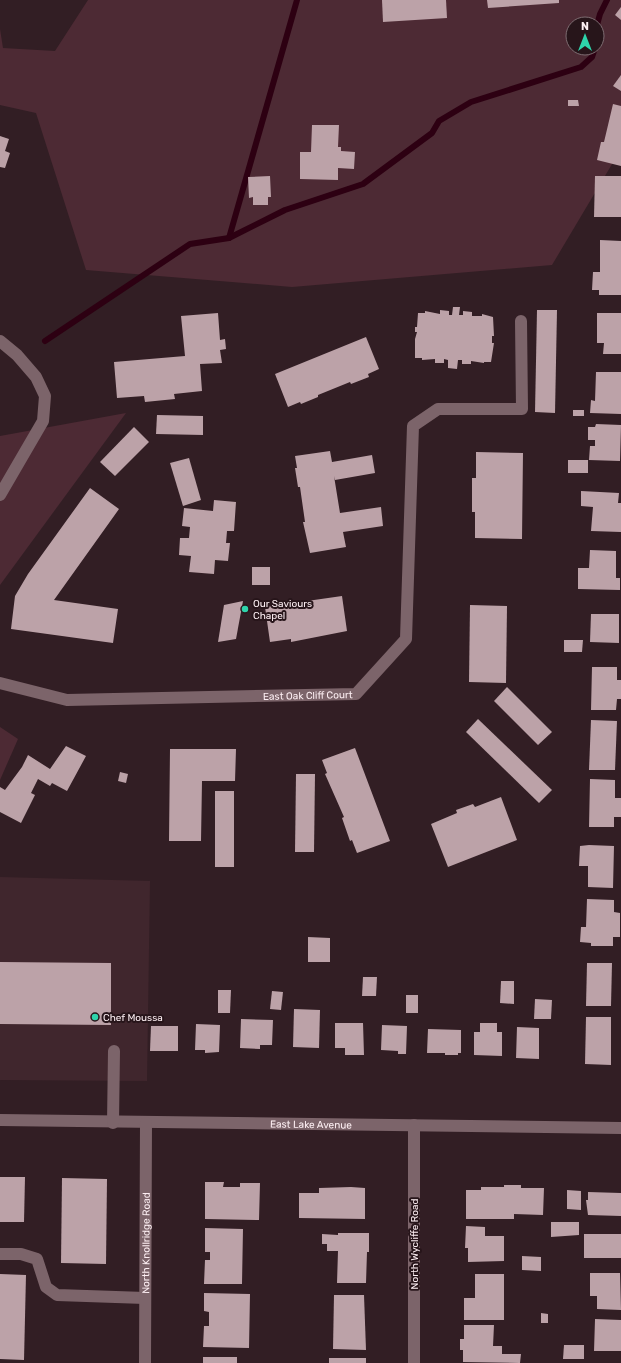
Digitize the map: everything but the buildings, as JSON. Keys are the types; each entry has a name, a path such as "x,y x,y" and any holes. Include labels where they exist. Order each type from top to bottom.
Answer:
{"street":[{"name":"East Oak Cliff Court","path":"0,684 68,700 356,694 406,639 413,426 438,409 522,409 521,321"},
{"path":"0,341 17,355 36,376 45,396 43,421 0,495"},
{"path":"113,1123 114,1051"},
{"name":"East Lake Avenue","path":"0,1120 113,1123 621,1128"},
{"name":"North Knollridge Road","path":"145,1363 146,1123"},
{"name":"North Wycliffe Road","path":"414,1125 414,1363"},
{"path":"0,1254 22,1254 37,1259 46,1287 57,1295 145,1298"}],"shaded area":[{"path":"88,0 621,0 621,149 552,265 292,287 86,270 36,113 0,105 0,29 3,48 55,51"},
{"path":"126,413 0,585 0,436"},
{"path":"0,727 18,739 0,780"},
{"path":"0,877 150,881 147,1081 0,1080"}],"waterway":[{"path":"229,238 297,0"},
{"path":"599,16 607,0"},
{"path":"45,341 190,244 229,238 285,210 363,184 432,133 439,121 471,102 581,67 592,56"}],"place":[{"name":"Our Saviours Chapel","path":"245,609"},
{"name":"Chef Moussa","path":"95,1017"}]}
